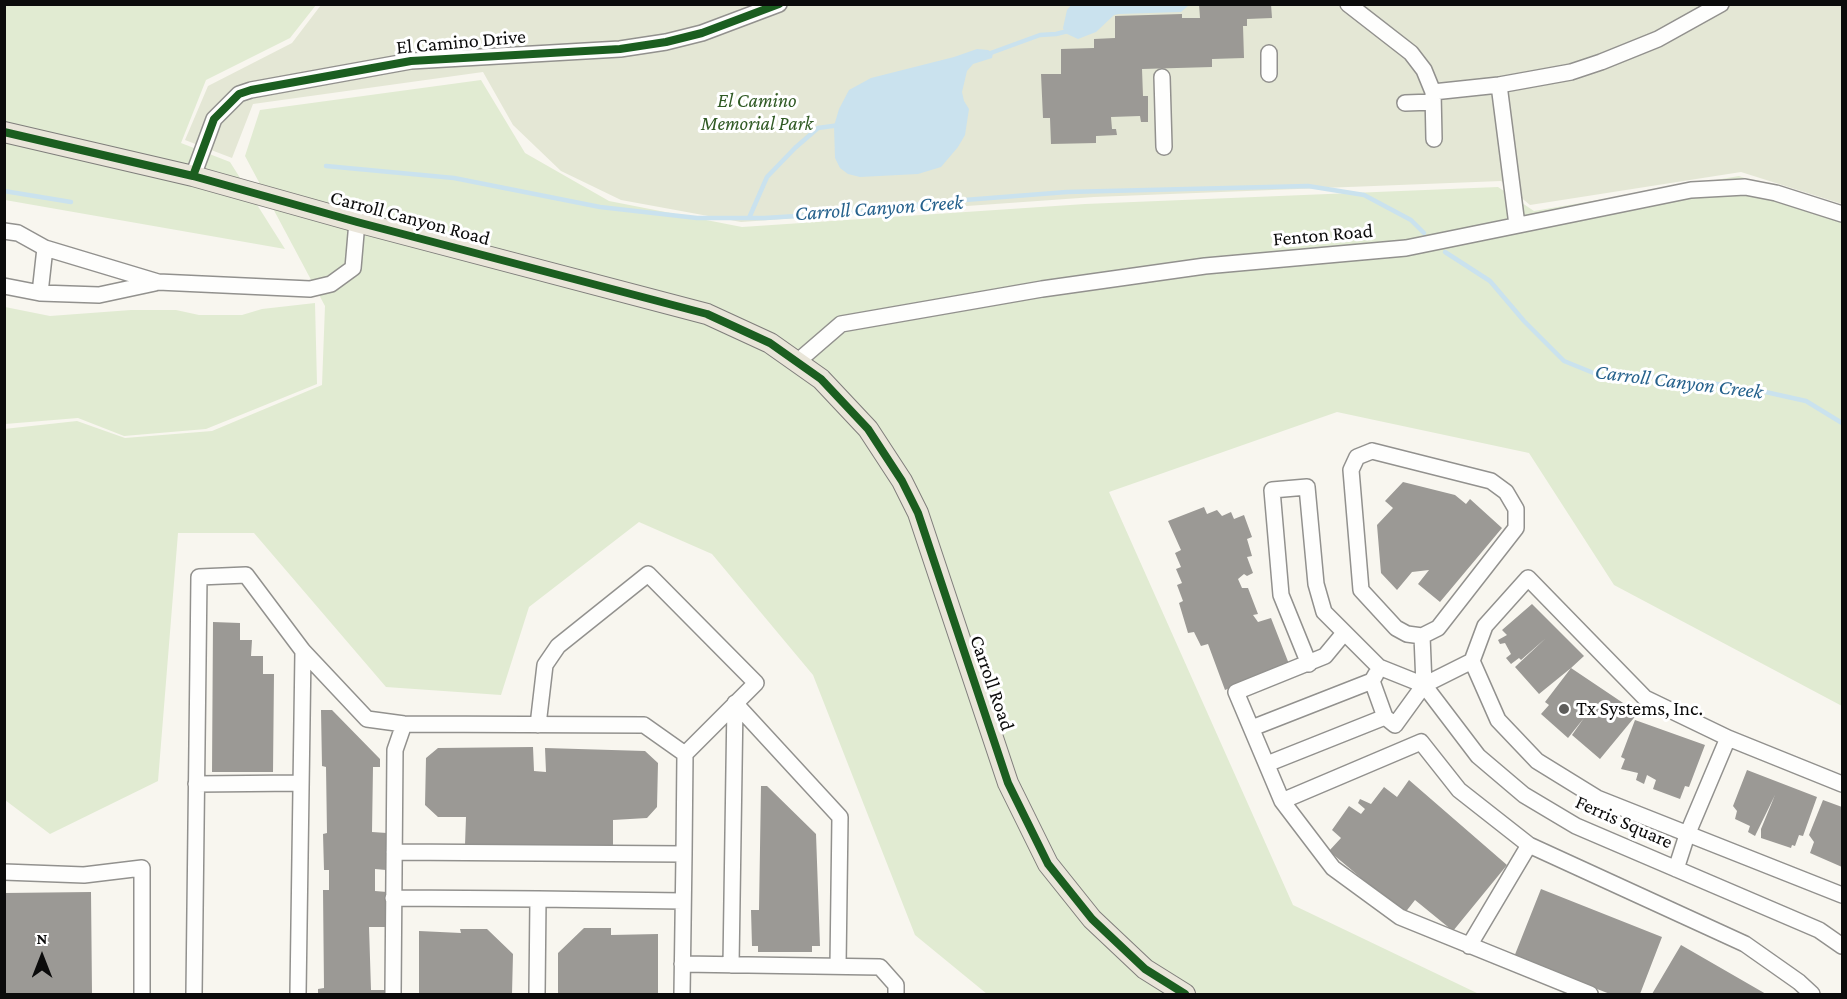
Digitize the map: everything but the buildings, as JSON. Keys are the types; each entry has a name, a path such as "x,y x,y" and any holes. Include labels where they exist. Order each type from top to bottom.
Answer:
{"main road":[{"name":"Carroll Canyon Road","path":"4,132 193,176 357,222 707,314 770,343 796,362"},
{"name":"Carroll Road","path":"796,362 821,379 868,429 902,481 918,513 1008,783 1048,864 1092,920 1145,969 1185,994"}],"street":[{"name":"El Camino Drive","path":"193,176 214,119 240,94 251,90 411,61 620,49 666,42 702,33 779,4"},
{"path":"1348,4 1411,53 1417,70 1433,97 1434,140"},
{"path":"1405,103 1544,78 1601,62 1658,39 1721,4"},
{"path":"1269,53 1269,74"},
{"path":"1162,77 1164,147"},
{"path":"1499,85 1517,225"},
{"name":"Fenton Road","path":"796,362 841,324 1042,289 1205,266 1406,248 1691,190 1745,187 1776,193 1842,214"},
{"path":"4,231 18,233 45,248 158,282 310,289 331,284 353,268 357,222"},
{"path":"40,293 45,248"},
{"path":"4,286 40,293 99,295 158,282"},
{"path":"1372,451 1491,481 1506,492 1516,509 1516,528 1438,628 1422,636 1407,634 1396,628 1361,590 1351,470 1357,457 1372,451"},
{"path":"1309,664 1281,595 1272,490 1307,487 1316,584 1324,612 1344,633 1376,674 1390,721 1405,750"},
{"path":"538,725 545,665 558,646 648,574 756,683 685,754 682,994"},
{"path":"194,994 199,577 246,575 303,651 368,719 404,724 644,725 685,754"},
{"path":"1842,784 1728,738 1645,698 1528,578 1485,626 1473,661 1498,720 1537,761 1597,798 1842,895"},
{"path":"1344,633 1325,656 1236,692 1282,801 1333,868 1400,917 1590,994"},
{"path":"1422,636 1424,685"},
{"path":"298,994 303,651"},
{"path":"1267,764 1390,721 1424,685 1473,661"},
{"path":"1252,728 1376,674 1424,685"},
{"name":"Ferris Square","path":"1424,685 1478,756 1524,795 1576,826 1819,930 1842,946"},
{"path":"732,965 735,704"},
{"path":"735,704 840,817 838,966"},
{"path":"393,994 395,750 404,724"},
{"path":"1677,869 1688,835 1728,738"},
{"path":"1282,801 1421,742 1459,790 1529,845 1745,944 1800,982 1812,994"},
{"path":"196,784 301,783"},
{"path":"1469,946 1529,845"},
{"path":"394,852 684,854"},
{"path":"4,872 84,875 142,868 142,994"},
{"path":"393,898 683,901"},
{"path":"537,994 538,899"},
{"path":"682,964 880,967 897,985 896,994"}],"green space":[{"path":"4,5 316,5 290,38 206,80 181,143 230,162 285,249 5,200"},
{"name":"El Camino Memorial Park","path":"321,5 1842,5 1842,204 1741,172 1530,205 1501,181 1094,197 741,222 621,200 561,171 513,125 483,72 253,104 232,158 185,140 208,86 292,43"},
{"path":"481,80 525,153 609,201 742,227 1085,204 1498,187 1534,211 1739,176 1842,212 1842,706 1614,585 1529,453 1337,412 1109,492 1293,905 1479,994 987,994 915,935 813,675 712,554 639,522 529,607 501,695 386,687 254,533 178,533 158,781 50,834 5,800 4,429 77,421 125,438 212,431 322,385 325,306 245,156 260,110"},
{"path":"315,303 317,384 206,429 124,436 78,418 5,424 5,307 50,316 131,310 176,310 199,315 242,315 262,309"}],"water":[{"path":"1072,4 1189,5 1181,12 1114,15 1096,32 1078,39 1065,33 1063,28 1067,10"},
{"path":"977,49 993,53 992,58 973,64 967,71 962,92 969,109 965,135 941,167 918,174 860,177 848,174 840,168 835,158 834,126 839,109 849,90 871,78"}],"waterway":[{"path":"988,54 1040,35 1068,31"},
{"path":"749,218 767,177 795,148 818,128 840,125"},
{"name":"Carroll Canyon Creek","path":"326,166 454,178 600,207 697,218 765,218 861,212 939,202 1067,192 1308,186 1364,195 1411,220 1424,233"},
{"name":"Carroll Canyon Creek","path":"4,191 71,202"},
{"name":"Carroll Canyon Creek","path":"1445,252 1490,281 1524,321 1564,361 1601,376 1654,377 1704,382 1806,401 1842,423"}],"cycle path":[{"path":"193,176 214,119 239,94 251,90 411,61 620,49 666,42 702,33 779,4"},
{"path":"4,132 193,176 357,222 707,314 770,343 821,379 868,429 902,481 918,513 1008,783 1048,864 1092,919 1145,969 1185,994"}],"place":[{"name":"Tx Systems, Inc.","path":"1564,709"}]}
